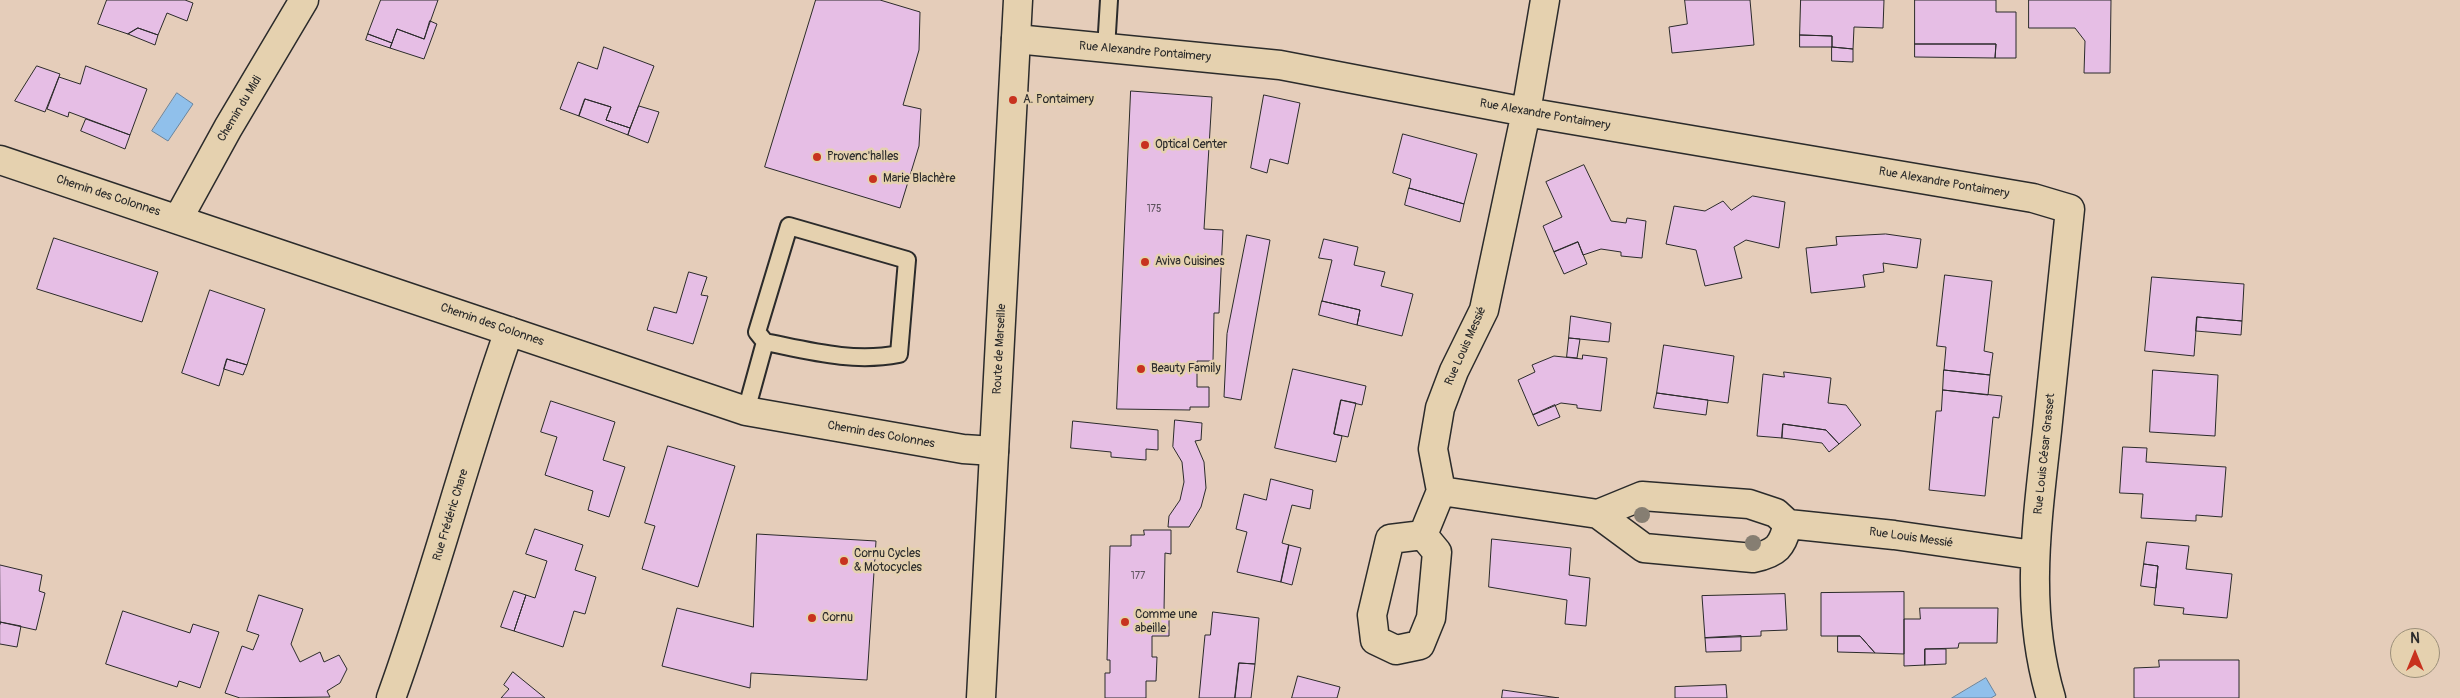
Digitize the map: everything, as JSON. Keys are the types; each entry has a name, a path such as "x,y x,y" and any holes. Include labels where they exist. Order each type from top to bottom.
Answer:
{"street":[{"name":"Chemin du Midi","path":"178,219 228,128 304,0"},
{"name":"Route de Marseille","path":"981,698 1018,0"},
{"name":"Rue Louis Messié","path":"1441,492 1433,449 1440,408 1454,371 1484,310 1526,112 1545,0"},
{"name":"Rue Alexandre Pontaimery","path":"1016,39 1280,65 1526,112 2033,198 2070,209"},
{"name":"Chemin des Colonnes","path":"0,160 746,411 963,449 994,451"},
{"name":"Rue Louis César Grasset","path":"2051,698 2041,665 2034,616 2034,556 2070,209"},
{"name":"Rue Frédéric Chare","path":"391,698 417,627 490,387 509,331"},
{"path":"1422,534 1441,492 1598,514 1644,548 1753,558 1766,556 1776,550 1784,540 1788,524"},
{"name":"Rue Louis Messié","path":"1598,514 1642,496 1750,504 1776,513 1788,524 1894,534 2034,556"}],"lane":[{"path":"1106,49 1108,0"},
{"path":"789,226 907,260 899,354 875,359 846,358 765,342 757,332 789,226"},
{"path":"746,411 765,342"}],"water":[{"path":"177,93 193,104 168,141 152,131"},
{"path":"1986,678 1996,695 1991,698 1952,698"}],"building":[{"path":"107,0 185,0 193,3 187,21 167,13 158,35 138,28 128,34 98,24"},
{"path":"381,0 438,0 424,39 397,29 392,43 368,34"},
{"path":"816,0 880,0 920,12 919,50 903,105 921,109 919,146 900,208 765,167"},
{"path":"1685,0 1750,0 1754,45 1672,53 1669,27 1687,24"},
{"path":"1801,0 1884,0 1883,28 1854,27 1853,49 1832,47 1832,36 1800,35"},
{"path":"1915,0 1996,0 1996,12 2016,12 2016,58 1995,58 1996,44 1915,44"},
{"path":"2029,0 2111,0 2110,73 2084,73 2085,41 2075,28 2029,28"},
{"path":"430,21 437,24 424,59 390,48 397,29 424,39"},
{"path":"138,28 158,35 155,45 128,34"},
{"path":"368,34 392,43 390,48 366,40"},
{"path":"1800,35 1832,36 1832,47 1800,47"},
{"path":"1915,44 1996,44 1995,58 1915,57"},
{"path":"604,47 654,66 630,128 606,120 611,107 585,99 579,116 560,109 578,62 597,69"},
{"path":"1832,47 1853,49 1853,62 1832,61"},
{"path":"37,66 60,74 45,112 15,101"},
{"path":"86,66 147,89 130,135 69,112 68,117 47,109 59,77 80,84"},
{"path":"1131,91 1212,97 1204,229 1223,230 1219,313 1214,313 1213,361 1197,361 1197,387 1209,387 1209,407 1190,407 1190,410 1117,409"},
{"path":"1264,95 1300,103 1288,164 1270,159 1267,173 1251,168"},
{"path":"585,99 611,107 606,120 630,128 628,135 579,116"},
{"path":"639,106 659,112 648,143 628,135"},
{"path":"86,119 130,135 125,149 81,131"},
{"path":"1403,134 1477,154 1464,204 1409,188 1411,179 1393,173"},
{"path":"1584,165 1611,221 1626,223 1627,218 1646,221 1642,258 1621,256 1621,252 1601,249 1583,255 1578,242 1554,252 1543,226 1562,217 1546,182"},
{"path":"1409,188 1464,204 1460,222 1405,205"},
{"path":"1753,196 1785,202 1779,248 1746,240 1734,247 1742,278 1705,286 1696,250 1666,244 1674,206 1705,211 1723,201 1731,210"},
{"path":"1886,234 1921,239 1917,268 1883,263 1884,272 1863,275 1865,287 1811,293 1806,248 1837,245 1836,237"},
{"path":"1247,235 1270,240 1241,400 1224,397 1227,334"},
{"path":"54,238 158,272 142,322 37,289"},
{"path":"1324,239 1358,247 1354,265 1385,272 1381,286 1413,294 1402,336 1357,325 1360,310 1322,301 1332,260 1319,258"},
{"path":"1578,242 1587,264 1564,274 1554,252"},
{"path":"689,272 707,277 701,295 708,296 693,344 647,330 654,307 676,313"},
{"path":"1945,275 1992,281 1984,351 1993,353 1990,375 1944,370 1946,347 1937,346"},
{"path":"2152,277 2244,284 2242,321 2197,317 2194,356 2145,351"},
{"path":"210,290 265,309 247,365 227,359 219,386 182,373"},
{"path":"1322,301 1360,310 1357,325 1319,315"},
{"path":"1571,316 1611,323 1609,342 1569,338"},
{"path":"2197,317 2242,321 2241,335 2196,331"},
{"path":"1569,338 1580,339 1577,358 1567,357"},
{"path":"1664,345 1734,356 1728,403 1657,393"},
{"path":"1583,355 1607,358 1601,411 1577,408 1577,405 1561,403 1533,415 1518,380 1535,372 1532,365 1554,356 1582,359"},
{"path":"227,359 247,365 243,375 224,369"},
{"path":"1293,369 1366,386 1362,405 1341,400 1334,434 1342,436 1336,462 1275,448"},
{"path":"1944,370 1990,375 1988,395 1943,390"},
{"path":"2153,370 2218,375 2215,436 2150,432"},
{"path":"1784,372 1831,378 1828,403 1846,405 1861,425 1839,444 1826,430 1783,424 1782,438 1757,436 1763,374 1784,377"},
{"path":"1943,390 2002,396 1999,418 1993,417 1985,496 1929,490 1936,411 1941,411"},
{"path":"1657,393 1708,400 1706,415 1654,408"},
{"path":"1341,400 1356,403 1348,437 1334,434"},
{"path":"551,401 615,422 603,460 625,467 609,517 588,510 593,491 545,475 557,437 541,432"},
{"path":"1555,405 1560,417 1538,426 1533,415"},
{"path":"1175,420 1202,423 1201,440 1195,441 1204,462 1206,488 1201,507 1189,527 1168,527 1169,516 1180,500 1184,482 1182,462 1173,447"},
{"path":"1073,421 1158,430 1158,450 1146,449 1146,460 1111,457 1111,452 1071,448"},
{"path":"1783,424 1826,430 1839,444 1829,452 1822,443 1782,438"},
{"path":"668,446 735,466 698,587 642,569 655,526 645,523"},
{"path":"2123,447 2147,448 2146,462 2226,467 2222,517 2196,515 2196,521 2141,518 2143,494 2120,493"},
{"path":"1271,479 1313,490 1310,509 1292,505 1282,543 1289,545 1281,582 1237,572 1247,532 1236,529 1244,494 1266,500"},
{"path":"535,529 583,545 575,570 596,577 585,614 574,611 563,647 514,631 526,595 535,598 547,561 526,554"},
{"path":"1144,530 1171,530 1171,554 1165,553 1164,611 1169,611 1169,636 1152,636 1152,657 1157,657 1156,681 1146,681 1146,698 1105,698 1105,673 1110,673 1110,660 1107,660 1110,546 1131,546 1131,535 1144,535"},
{"name":"Cornu","path":"757,534 876,541 867,680 751,673 750,688 662,666 677,608 753,627"},
{"path":"1492,539 1571,548 1569,575 1590,578 1586,626 1565,624 1567,600 1489,587"},
{"path":"2147,542 2189,546 2186,569 2232,574 2227,618 2183,614 2184,608 2154,605 2158,566 2144,564"},
{"path":"1289,545 1301,548 1292,585 1281,582"},
{"path":"2144,564 2158,566 2156,588 2141,586"},
{"path":"0,565 42,575 39,591 45,593 36,630 0,622"},
{"path":"514,591 526,595 514,631 501,627"},
{"path":"1904,592 1904,654 1875,653 1860,636 1821,636 1821,593"},
{"path":"1785,594 1787,630 1761,631 1761,636 1705,638 1702,596"},
{"path":"259,595 303,609 291,644 300,662 320,652 324,662 339,655 347,669 340,683 327,691 330,697 240,698 225,693 242,646 253,650 259,635 247,631"},
{"path":"1920,608 1998,608 1997,643 1959,643 1958,648 1925,649 1925,665 1904,666 1904,619 1920,619"},
{"path":"123,611 190,633 193,624 219,632 200,688 179,681 177,687 106,664"},
{"path":"1213,612 1259,618 1255,664 1239,663 1235,698 1199,698 1205,635 1210,635"},
{"path":"0,622 21,626 17,647 0,644"},
{"path":"1741,636 1741,651 1706,652 1705,638"},
{"path":"1838,636 1860,636 1875,653 1838,652"},
{"path":"1925,649 1946,649 1946,664 1925,665"},
{"path":"2159,660 2239,660 2239,698 2134,698 2134,668 2159,667"},
{"path":"1239,663 1255,664 1251,698 1235,698"},
{"path":"513,672 545,698 501,698 509,689 504,685"},
{"path":"1298,676 1340,687 1337,698 1292,698"},
{"path":"1726,685 1727,698 1675,698 1675,687"},
{"path":"1503,690 1559,698 1502,698"}],"place":[{"name":"A. Pontaimery","path":"1013,100"},
{"name":"Optical Center","path":"1145,145"},
{"name":"Provenc'halles","path":"817,157"},
{"name":"Marie Blachère","path":"873,179"},
{"name":"Aviva Cuisines","path":"1145,262"},
{"name":"Beauty Family","path":"1141,369"},
{"name":"Cornu Cycles & Motocycles","path":"844,561"},
{"name":"Cornu","path":"812,618"},
{"name":"Comme une abeille","path":"1125,622"}]}
